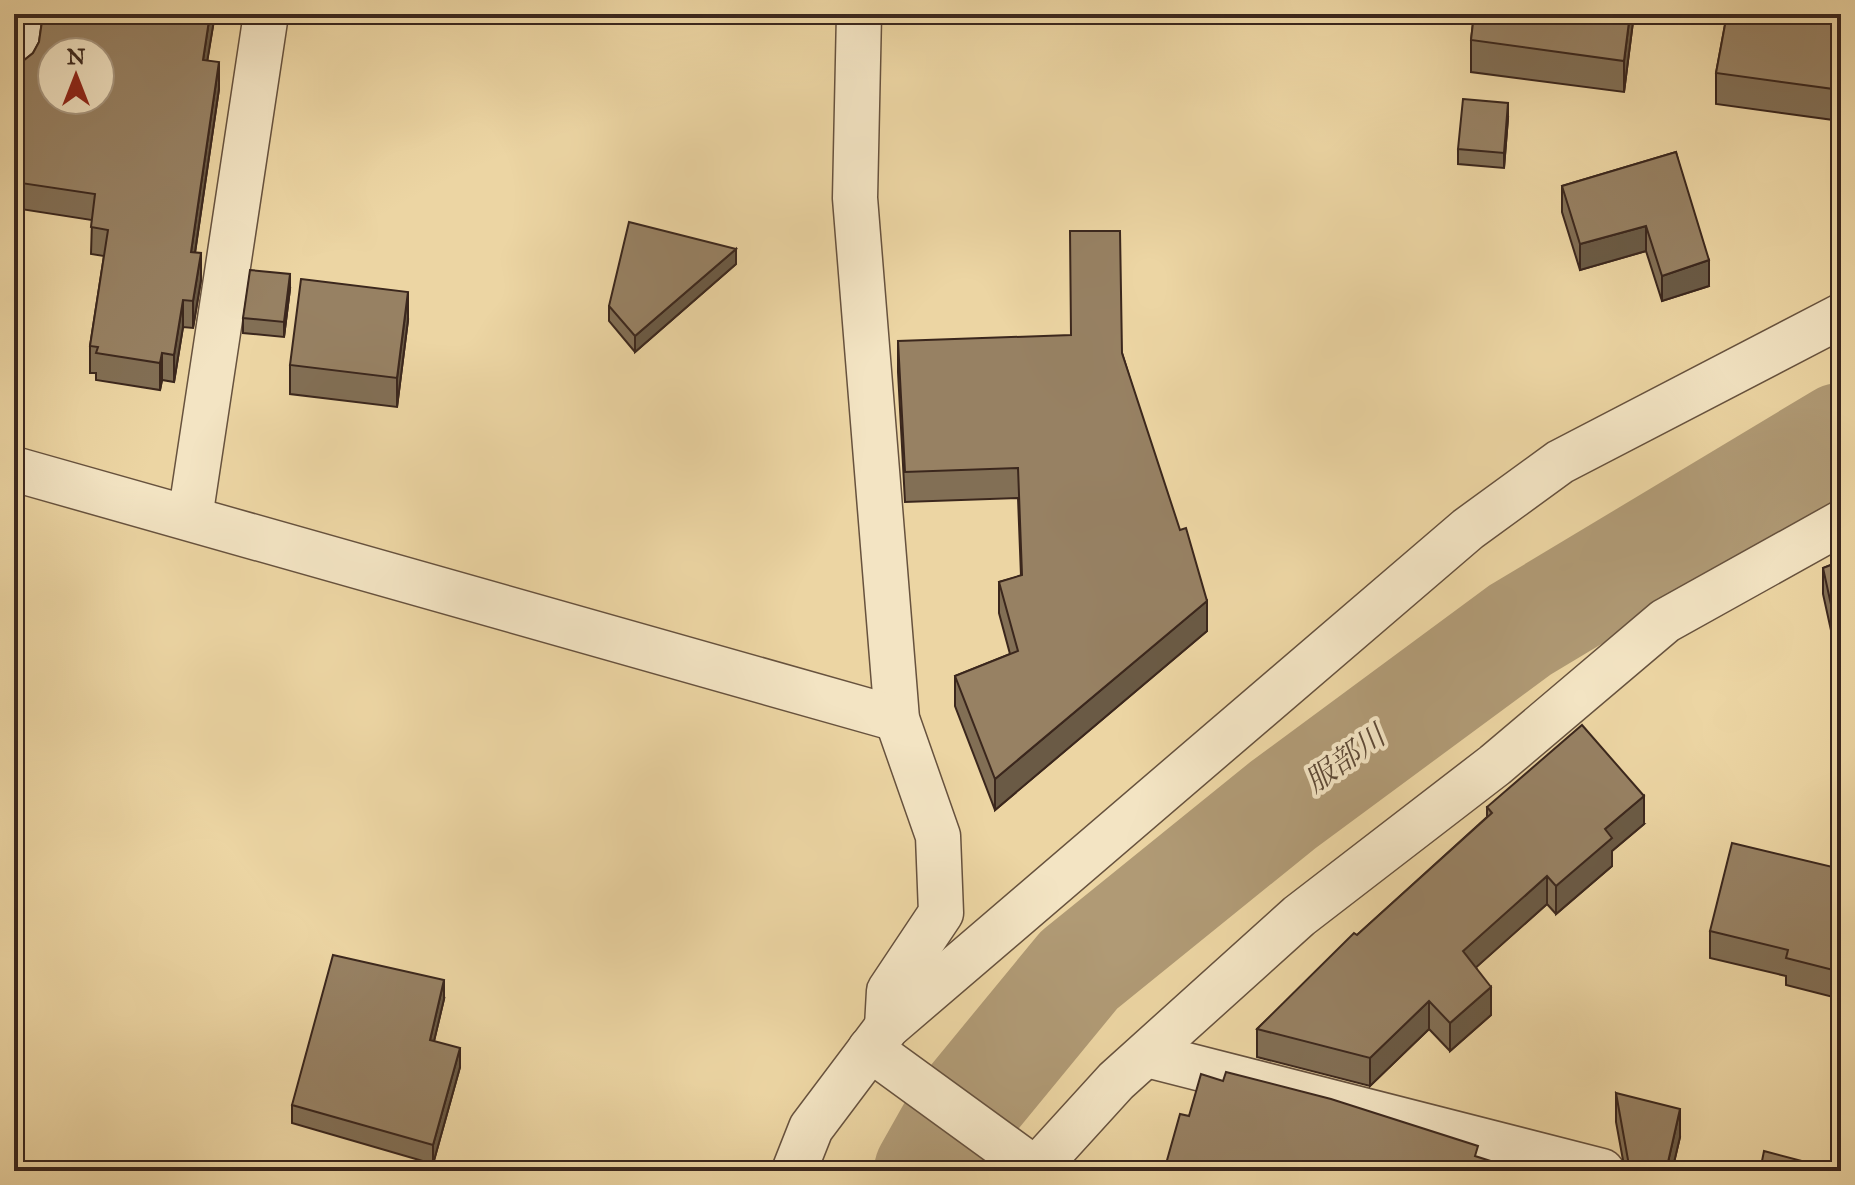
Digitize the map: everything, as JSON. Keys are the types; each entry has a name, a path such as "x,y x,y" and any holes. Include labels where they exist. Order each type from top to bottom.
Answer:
{"street":[{"path":"14,64 24,14"},
{"path":"190,518 266,14"},
{"path":"859,14 855,198 897,719 938,836 941,913 889,991 885,1049"},
{"path":"794,1171 811,1128 885,1049 1468,529 1560,462 1841,316"},
{"path":"14,469 897,719"},
{"path":"885,1049 1029,1164 1299,916 1495,765 1665,621 1841,523"},
{"path":"1147,1055 1602,1171"}],"building":[{"path":"43,14 210,14 203,60 219,62 191,252 201,253 193,301 183,300 174,355 162,353 160,363 96,353 98,347 90,346 108,230 91,227 95,194 14,182 14,61 23,61 36,48 36,116 116,116 116,36 40,36"},
{"path":"1474,14 1630,14 1624,61 1471,40"},
{"path":"1727,14 1796,14 1841,24 1841,90 1716,73"},
{"path":"1463,99 1508,103 1504,153 1458,149"},
{"path":"1676,152 1709,260 1662,276 1646,226 1580,244 1562,186"},
{"path":"629,222 736,249 635,336 609,306"},
{"path":"1070,231 1120,231 1122,353 1180,530 1186,528 1207,601 995,779 955,676 1018,651 999,582 1022,575 1018,468 905,472 898,341 1071,335"},
{"path":"250,270 290,274 284,322 243,318"},
{"path":"301,279 408,292 397,378 290,365"},
{"path":"1841,561 1841,650 1823,568"},
{"path":"1582,725 1644,796 1605,829 1612,838 1556,886 1547,876 1463,951 1491,987 1450,1023 1429,1001 1370,1058 1257,1029 1354,933 1357,935 1492,813 1487,807"},
{"path":"1732,843 1841,869 1841,972 1786,958 1788,950 1710,931"},
{"path":"333,955 444,980 430,1040 460,1048 433,1145 292,1105"},
{"path":"1226,1072 1331,1099 1478,1146 1475,1156 1522,1171 1164,1171 1180,1114 1189,1116 1201,1074 1223,1081"},
{"path":"1616,1093 1680,1109 1666,1171 1630,1171"},
{"path":"1764,1151 1840,1171 1760,1171"}],"waterway":[{"name":"服部川","path":"928,1171 959,1116 1079,970 1283,805 1520,630 1841,437"}]}
